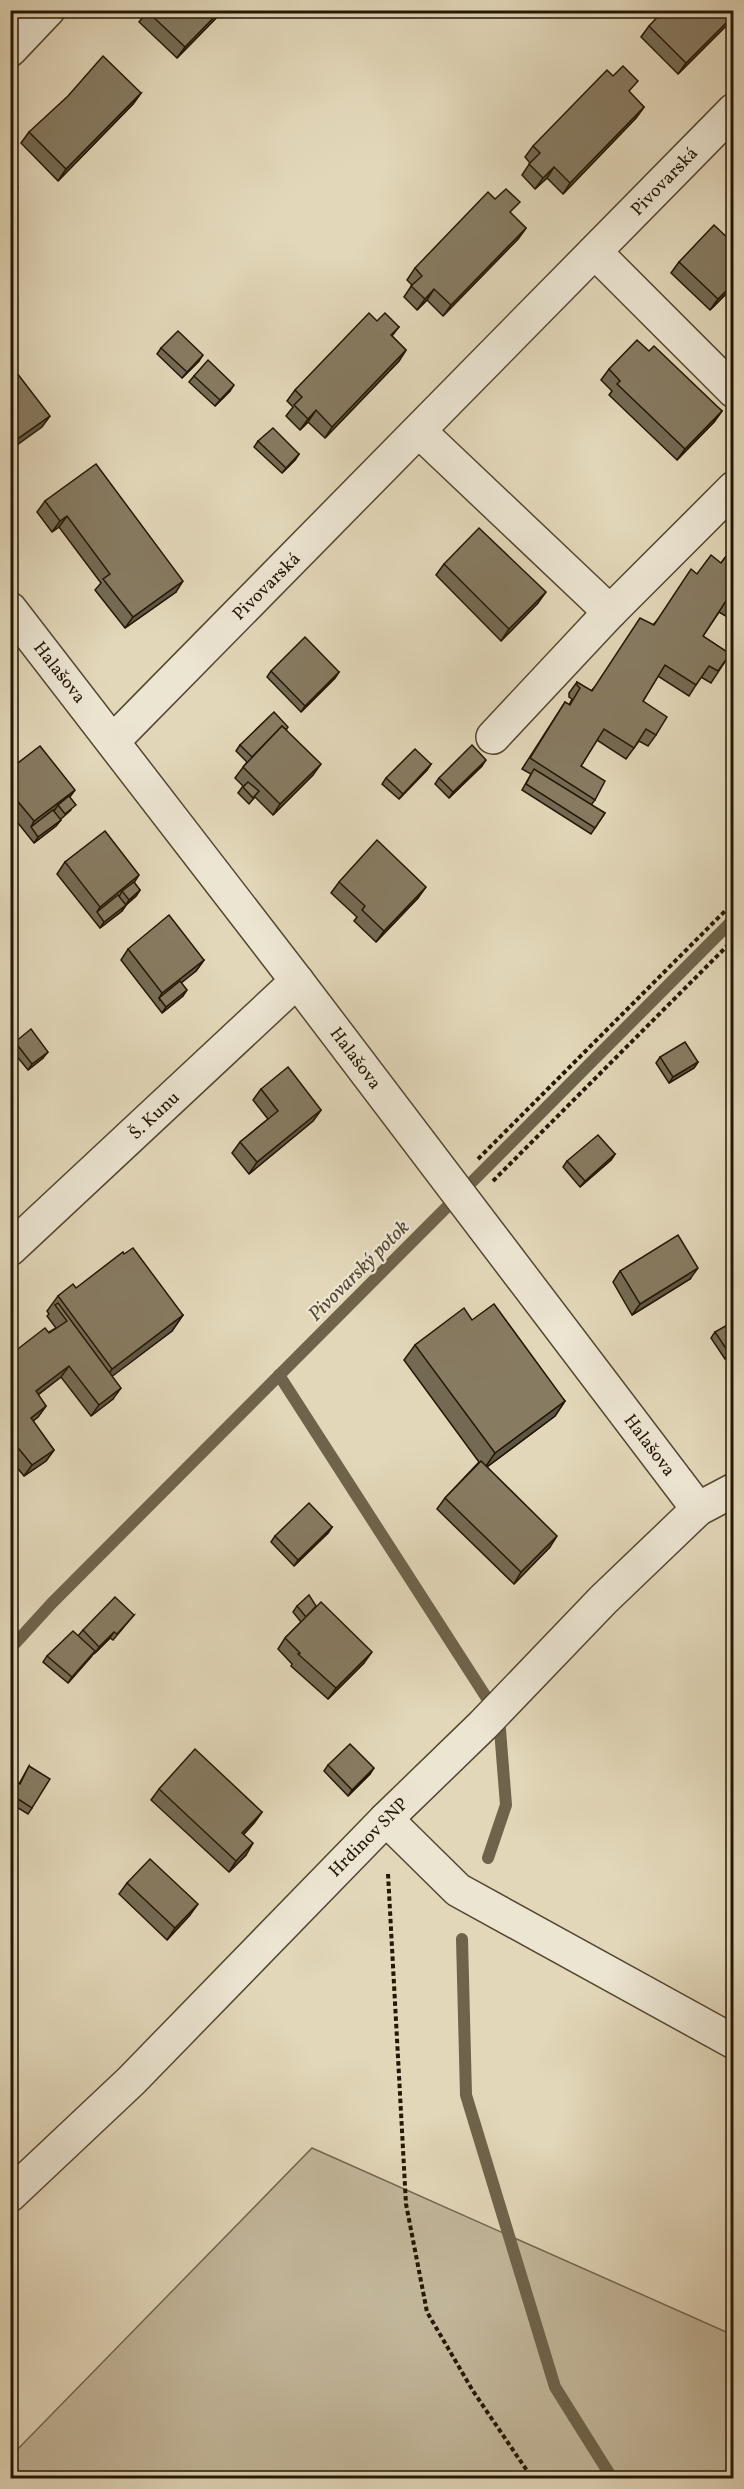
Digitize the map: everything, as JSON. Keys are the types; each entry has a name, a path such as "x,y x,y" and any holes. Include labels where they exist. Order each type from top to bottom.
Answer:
{"street":[{"path":"10,50 48,10"},
{"name":"Pivovarská","path":"113,741 734,110"},
{"path":"595,252 734,391"},
{"path":"419,431 610,612"},
{"path":"493,737 610,612 734,488"},
{"name":"Halašova","path":"10,609 297,981 698,1509"},
{"name":"Š. Kunu","path":"10,1250 297,981"},
{"name":"Hrdinov SNP","path":"10,2195 131,2081 603,1600 698,1509 734,1490"},
{"path":"386,1819 458,1890 734,2042"}],"path":[{"path":"460,1196 734,902"},
{"path":"460,1196 734,939"},
{"path":"386,1819 406,2204 427,2312 473,2391 532,2478"}],"shaded area":[{"path":"312,2148 733,2335 733,2478 11,2478 11,2456"}],"building":[{"path":"148,10 221,10 185,47"},
{"path":"664,10 734,10 734,15 686,63 649,26"},
{"path":"103,56 141,93 66,169 29,132 68,96"},
{"path":"623,66 638,81 629,91 644,107 570,183 554,167 543,178 529,164 540,153 533,146 607,70 613,76"},
{"path":"10,180 18,187 10,195"},
{"path":"506,189 520,202 510,212 526,228 451,305 434,289 425,299 411,286 422,276 415,268 488,192 495,199"},
{"path":"714,225 734,244 734,283 718,299 679,262"},
{"path":"369,313 377,321 385,313 399,327 391,335 406,350 332,427 316,410 308,419 294,405 302,397 295,390"},
{"path":"178,331 203,355 187,372 161,348"},
{"path":"637,340 649,351 654,346 722,411 685,449 617,384 620,381 609,369"},
{"path":"208,360 234,385 220,400 194,376"},
{"path":"10,364 50,416 10,444"},
{"path":"273,428 299,454 286,468 258,441"},
{"path":"96,464 183,581 133,617 103,579 110,574 67,516 60,521 45,501"},
{"path":"479,528 546,592 509,629 444,564"},
{"path":"734,546 734,605 726,601 703,636 730,654 718,671 709,666 696,685 665,665 643,701 667,717 656,735 646,729 634,748 604,729 581,766 605,781 595,800 530,758 565,702 570,705 580,688 577,682 592,691 640,618 654,625 691,569 697,574 711,555 721,563"},
{"path":"305,637 339,672 305,706 271,671"},
{"path":"274,712 288,727 286,730 282,726 252,757 240,745"},
{"path":"282,726 321,764 280,804 243,767"},
{"path":"472,745 486,760 453,792 439,778"},
{"path":"40,746 75,790 34,821 10,792 10,769"},
{"path":"415,749 431,764 403,794 386,778"},
{"path":"534,769 605,813 595,828 526,784"},
{"path":"248,782 259,791 253,798 243,787"},
{"path":"69,796 76,805 65,814 58,805"},
{"path":"53,810 61,820 38,837 31,827"},
{"path":"105,831 139,875 100,907 65,862"},
{"path":"377,840 426,887 384,931 362,910 365,906 339,882"},
{"path":"134,882 140,890 129,900 122,891"},
{"path":"118,895 126,905 104,922 97,912"},
{"path":"169,915 204,960 162,993 128,949"},
{"path":"180,981 187,990 166,1007 159,998"},
{"path":"31,1029 48,1052 32,1064 15,1042"},
{"path":"685,1042 698,1062 673,1077 660,1057"},
{"path":"288,1067 321,1110 257,1162 240,1142 278,1111 261,1089"},
{"path":"598,1135 615,1154 585,1181 567,1161"},
{"path":"678,1235 698,1268 640,1304 620,1271"},
{"path":"133,1248 183,1315 112,1369 58,1296 73,1284 76,1288 123,1252 124,1254"},
{"path":"58,1303 121,1388 99,1405 69,1366 36,1391 46,1406 31,1418 54,1450 32,1465 10,1438 10,1355 45,1328 49,1333 67,1321 55,1305"},
{"path":"494,1304 565,1401 495,1453 415,1345 464,1308 472,1320"},
{"path":"734,1321 734,1350 729,1353 715,1332"},
{"path":"481,1461 557,1536 521,1572 445,1498"},
{"path":"309,1503 332,1527 298,1560 275,1536"},
{"path":"309,1595 316,1606 306,1617 297,1606"},
{"path":"115,1597 134,1615 117,1634 114,1632 99,1647 83,1630"},
{"path":"321,1602 372,1652 336,1688 298,1654 300,1653 285,1638"},
{"path":"73,1631 95,1651 72,1677 47,1656"},
{"path":"350,1744 374,1768 352,1790 328,1765"},
{"path":"195,1749 262,1812 242,1833 253,1843 236,1861 159,1789"},
{"path":"29,1766 50,1779 32,1808 10,1794 14,1781 20,1784"},
{"path":"150,1859 198,1904 175,1928 127,1883"}],"waterway":[{"name":"Pivovarský potok","path":"10,1649 52,1603 734,919"},
{"path":"279,1375 499,1717 506,1805 488,1858"},
{"path":"462,1939 466,2095 555,2387 612,2478"}]}
